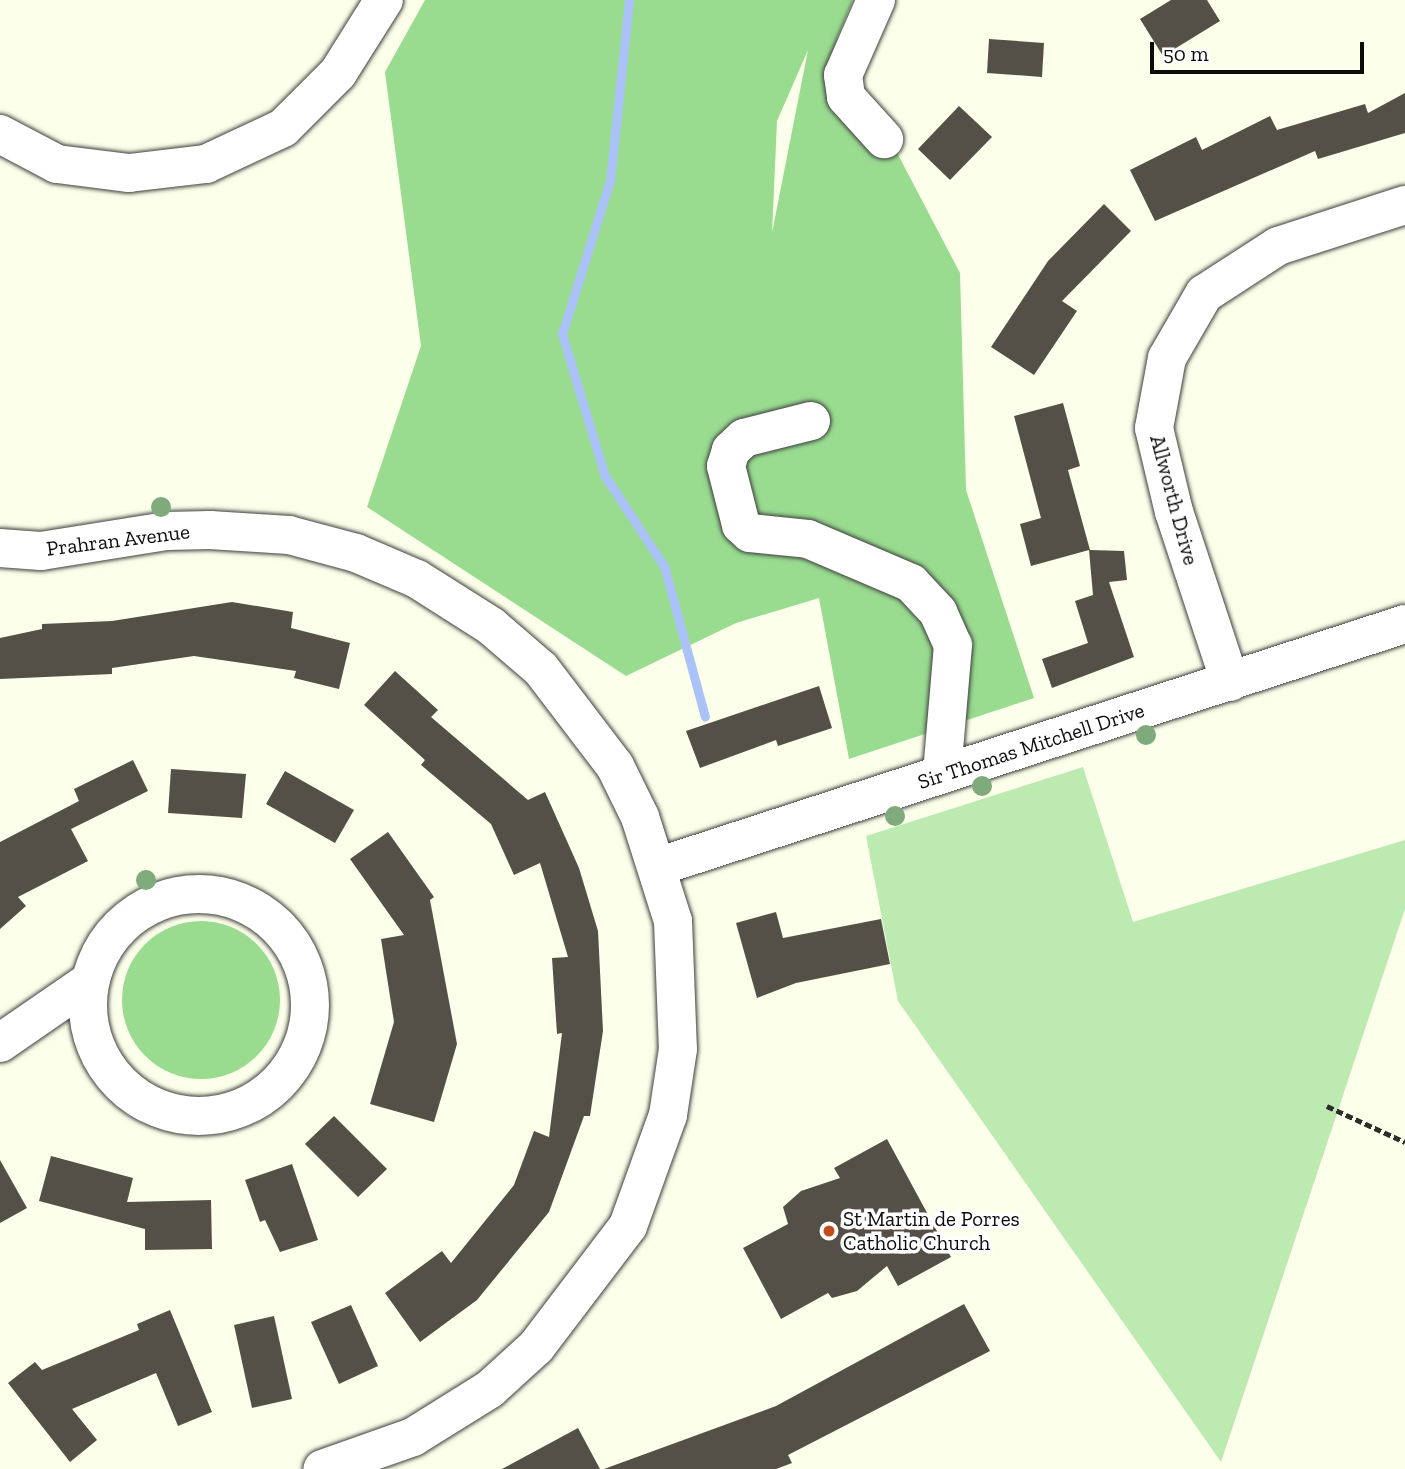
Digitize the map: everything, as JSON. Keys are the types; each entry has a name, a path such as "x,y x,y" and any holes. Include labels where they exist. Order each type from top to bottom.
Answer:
{"street":[{"path":"0,134 57,164 129,173 206,164 283,128 338,73 384,0"},
{"path":"876,0 843,75 846,97 884,139"},
{"name":"Allworth Drive","path":"1230,682 1174,512 1154,428 1167,358 1204,294 1268,252 1405,205"},
{"path":"811,421 744,439 731,450 726,466 741,525 750,533 808,539 911,583 938,612 953,645 942,774"},
{"name":"Prahran Avenue","path":"0,548 41,551 166,531 223,530 289,536 356,553 418,579 491,626 541,669 583,719 615,766 657,867 673,921 678,1049 668,1115 628,1226 536,1347 490,1389 413,1437 323,1469"},
{"name":"Sir Thomas Mitchell Drive","path":"657,867 1405,624"},
{"path":"0,1043 90,981 104,946 129,918 162,899 199,893 237,900 269,918 294,947 308,982 309,1017 300,1052 279,1082 250,1103 216,1115 180,1115 146,1103 118,1082 97,1052 88,1017 90,981"}],"path":[{"path":"1327,1106 1405,1142"}],"green space":[{"path":"425,0 853,0 837,38 960,273 966,490 1034,698 849,759 819,598 736,623 626,676 367,507 421,346 385,72","holes":["808,50 772,233 777,121"]},
{"path":"1083,767 1133,922 1405,840 1405,909 1221,1462 898,1001 866,836"},
{"path":"201,921 217,922 231,927 257,944 274,970 279,984 279,1016 274,1030 257,1056 231,1073 217,1078 201,1079 185,1078 171,1073 145,1056 128,1030 123,1016 122,1000 123,984 128,970 145,944 171,927 185,922"}],"building":[{"path":"1171,0 1207,0 1220,21 1163,56 1140,19"},
{"path":"989,39 1044,43 1042,77 987,73"},
{"path":"1405,93 1405,133 1318,159 1315,151 1155,221 1130,170 1196,137 1202,150 1270,116 1277,130 1365,104 1368,113"},
{"path":"959,106 992,137 950,180 918,149"},
{"path":"1104,204 1131,231 1062,301 1077,311 1034,375 991,347 1048,261"},
{"path":"1063,403 1080,466 1068,470 1090,550 1124,551 1127,580 1109,582 1134,657 1052,688 1042,659 1088,643 1075,601 1093,595 1089,550 1031,566 1020,524 1041,518 1014,416"},
{"path":"232,602 293,612 291,628 350,643 339,689 294,678 296,671 194,656 112,668 112,674 0,679 0,638 42,629 42,624 112,621"},
{"path":"395,671 438,710 431,717 528,800 545,792 579,868 598,931 603,1031 590,1116 584,1116 549,1212 477,1300 420,1342 385,1293 442,1251 451,1263 514,1185 534,1131 549,1137 562,1033 557,1034 552,958 568,957 540,863 514,875 491,824 421,765 425,760 364,705"},
{"path":"819,686 832,728 778,746 776,740 700,768 686,731"},
{"path":"133,760 148,791 71,829 88,861 18,897 26,906 0,929 0,842 79,801 74,789"},
{"path":"171,769 246,774 242,818 168,813"},
{"path":"285,771 354,810 335,843 266,804"},
{"path":"388,832 434,897 430,900 457,1044 434,1122 370,1104 394,1022 381,939 404,935 350,859"},
{"path":"776,912 783,938 881,919 890,964 796,983 757,998 736,923"},
{"path":"334,1116 387,1169 358,1197 305,1144"},
{"path":"887,1139 951,1257 898,1286 887,1266 857,1291 832,1298 828,1293 781,1319 743,1248 788,1224 783,1207 801,1191 840,1178 834,1168"},
{"path":"51,1156 133,1178 127,1202 211,1200 212,1249 145,1250 145,1229 39,1201"},
{"path":"0,1160 27,1208 0,1223"},
{"path":"292,1164 318,1240 280,1252 265,1220 260,1222 245,1180"},
{"path":"964,1304 990,1351 788,1455 792,1463 776,1469 604,1469 776,1406"},
{"path":"351,1305 378,1366 339,1384 311,1322"},
{"path":"170,1310 212,1412 178,1426 156,1373 72,1409 97,1440 70,1462 8,1383 35,1362 42,1370 139,1330 137,1324"},
{"path":"274,1316 292,1399 252,1408 234,1325"},
{"path":"578,1428 600,1469 502,1469"}],"waterway":[{"path":"629,0 610,180 562,334 605,476 664,566 705,717"}],"place":[{"name":"St Martin de Porres Catholic Church","path":"829,1231"}]}
